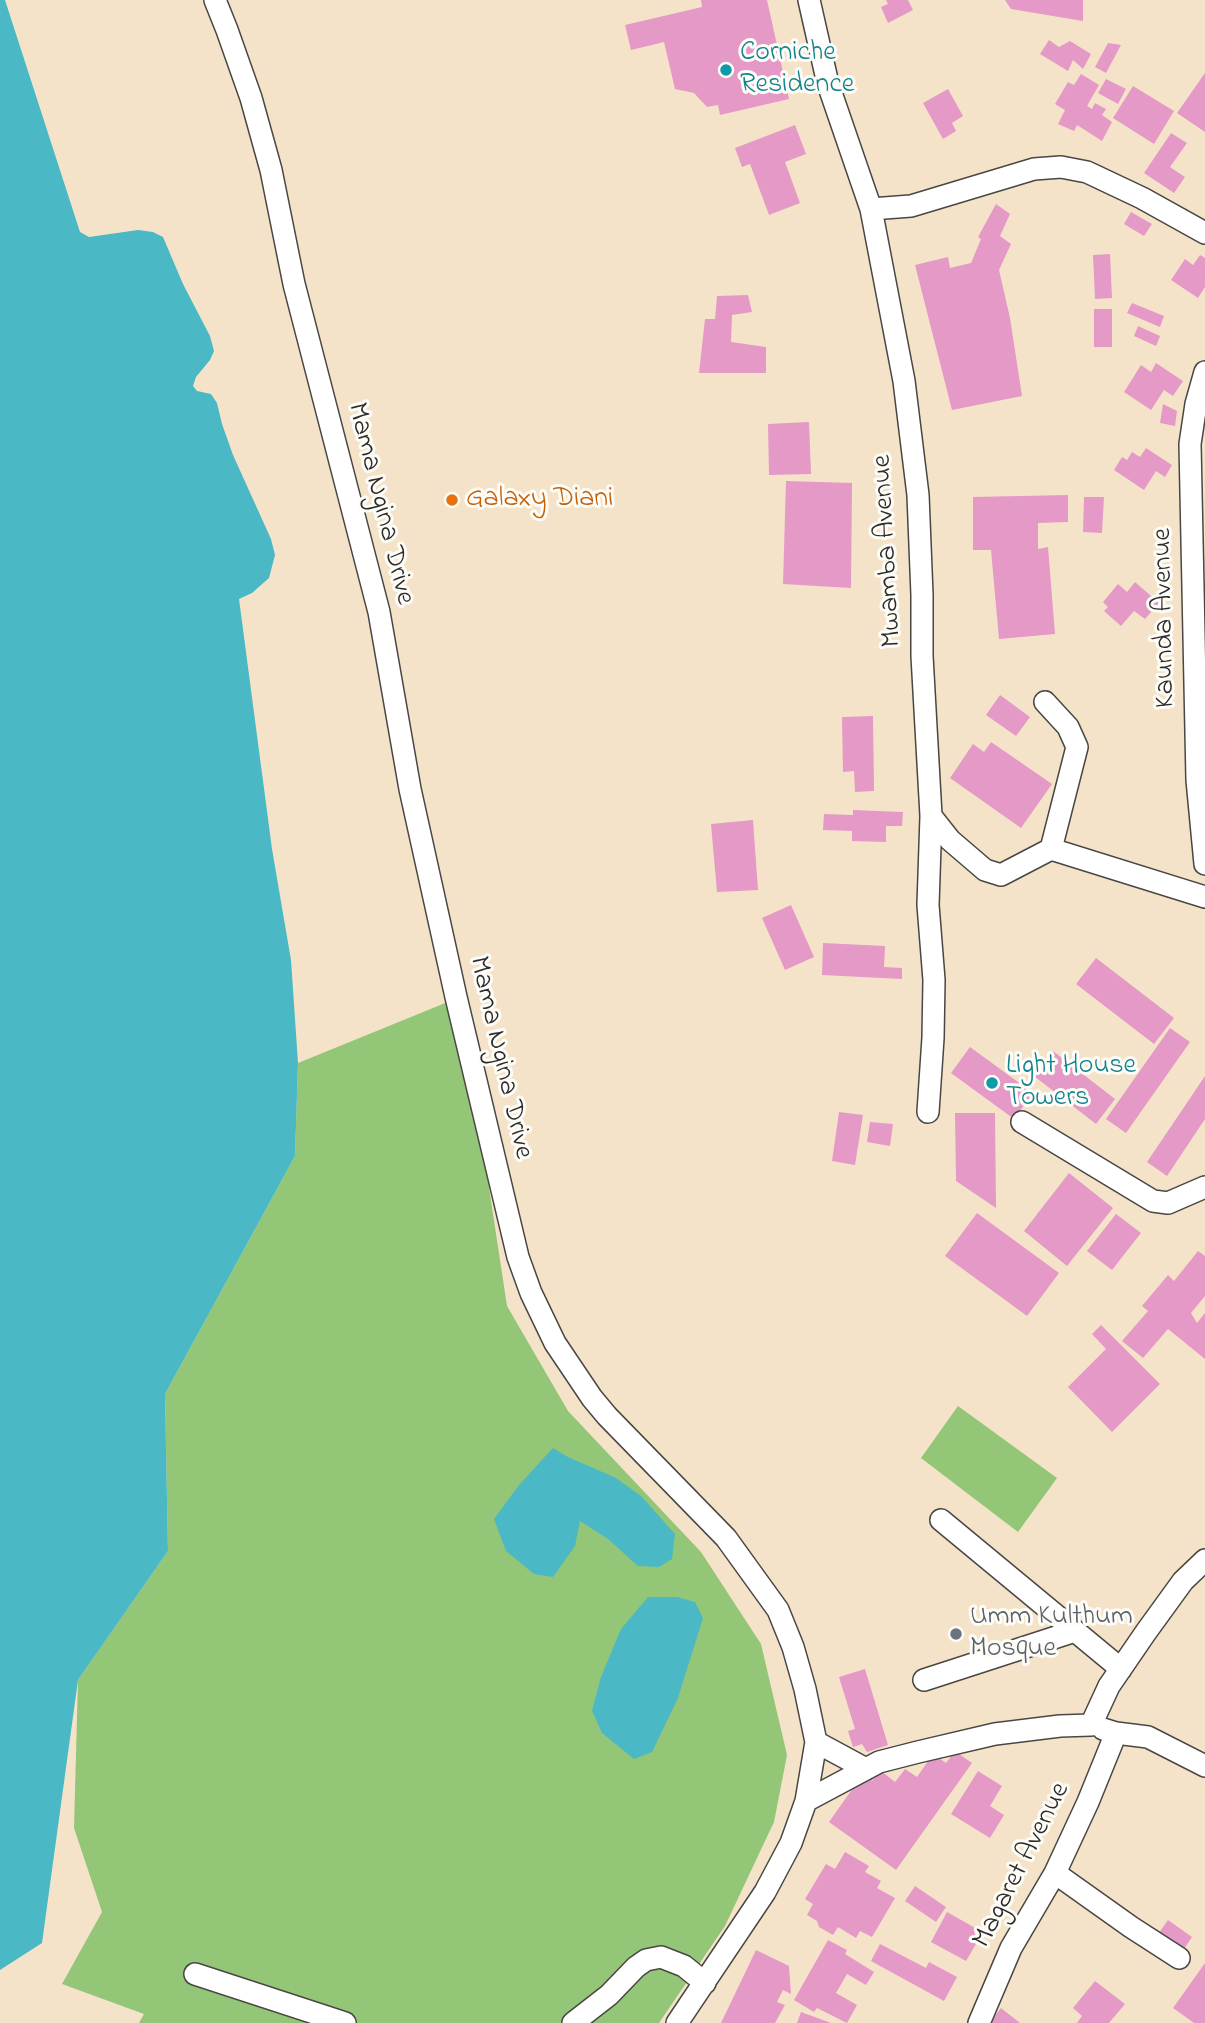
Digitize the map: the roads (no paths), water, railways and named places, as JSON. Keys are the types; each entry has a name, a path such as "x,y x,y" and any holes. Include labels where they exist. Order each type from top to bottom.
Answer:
{"street":[{"name":"Mama Ngina Drive","path":"215,0 251,98 271,170 294,284 379,612 410,789 518,1257 531,1293 555,1343 592,1398 726,1538 778,1610 793,1647 805,1689 816,1742 806,1801 791,1843 765,1892 677,2023"},
{"name":"Mwamba Avenue","path":"809,0 828,83 871,209 904,381 918,495 922,656 931,816 929,905 934,980 928,1112"},
{"path":"871,209 911,206 1034,169 1061,167 1087,172 1142,198 1205,233"},
{"name":"Kaunda Avenue","path":"1205,372 1196,404 1190,444 1205,864"},
{"path":"1045,702 1068,727 1077,747 1051,849"},
{"path":"931,816 950,839 985,870 1001,875 1051,849 1205,897"},
{"path":"1022,1122 1153,1201 1168,1203 1205,1187"},
{"path":"941,1520 1121,1669"},
{"path":"1091,1725 1109,1686 1183,1581 1205,1560"},
{"path":"924,1681 1075,1631"},
{"path":"806,1801 880,1762 995,1734 1060,1726 1091,1725 1116,1733 1148,1737 1205,1766"},
{"name":"Magaret Avenue","path":"979,2023 1011,1948 1055,1873 1116,1733"},
{"path":"816,1742 866,1769"},
{"path":"1055,1873 1179,1958"},
{"path":"573,2023 609,1995 630,1972 646,1960 661,1958 684,1966 705,1983"},
{"path":"195,1974 345,2023"}],"water":[{"path":"0,0 5,0 80,232 89,237 138,230 153,232 163,237 210,336 214,351 193,386 197,391 211,394 217,403 233,455 271,539 275,555 269,578 252,593 239,599 272,849 291,960 298,1063 295,1156 165,1394 168,1551 78,1680 42,1943 0,1970"},
{"path":"553,1448 616,1478 641,1496 675,1534 672,1559 659,1567 638,1566 608,1539 580,1521 575,1546 553,1577 534,1574 506,1551 494,1519 519,1485"},
{"path":"648,1597 677,1597 695,1602 703,1618 678,1698 652,1752 634,1759 602,1733 592,1711 601,1677 621,1629"}],"place":[{"name":"Corniche Residence","path":"726,70"},
{"name":"Galaxy Diani","path":"452,500"},
{"name":"Light House Towers","path":"992,1083"},
{"name":"Umm Kulthum Mosque","path":"956,1634"}]}
